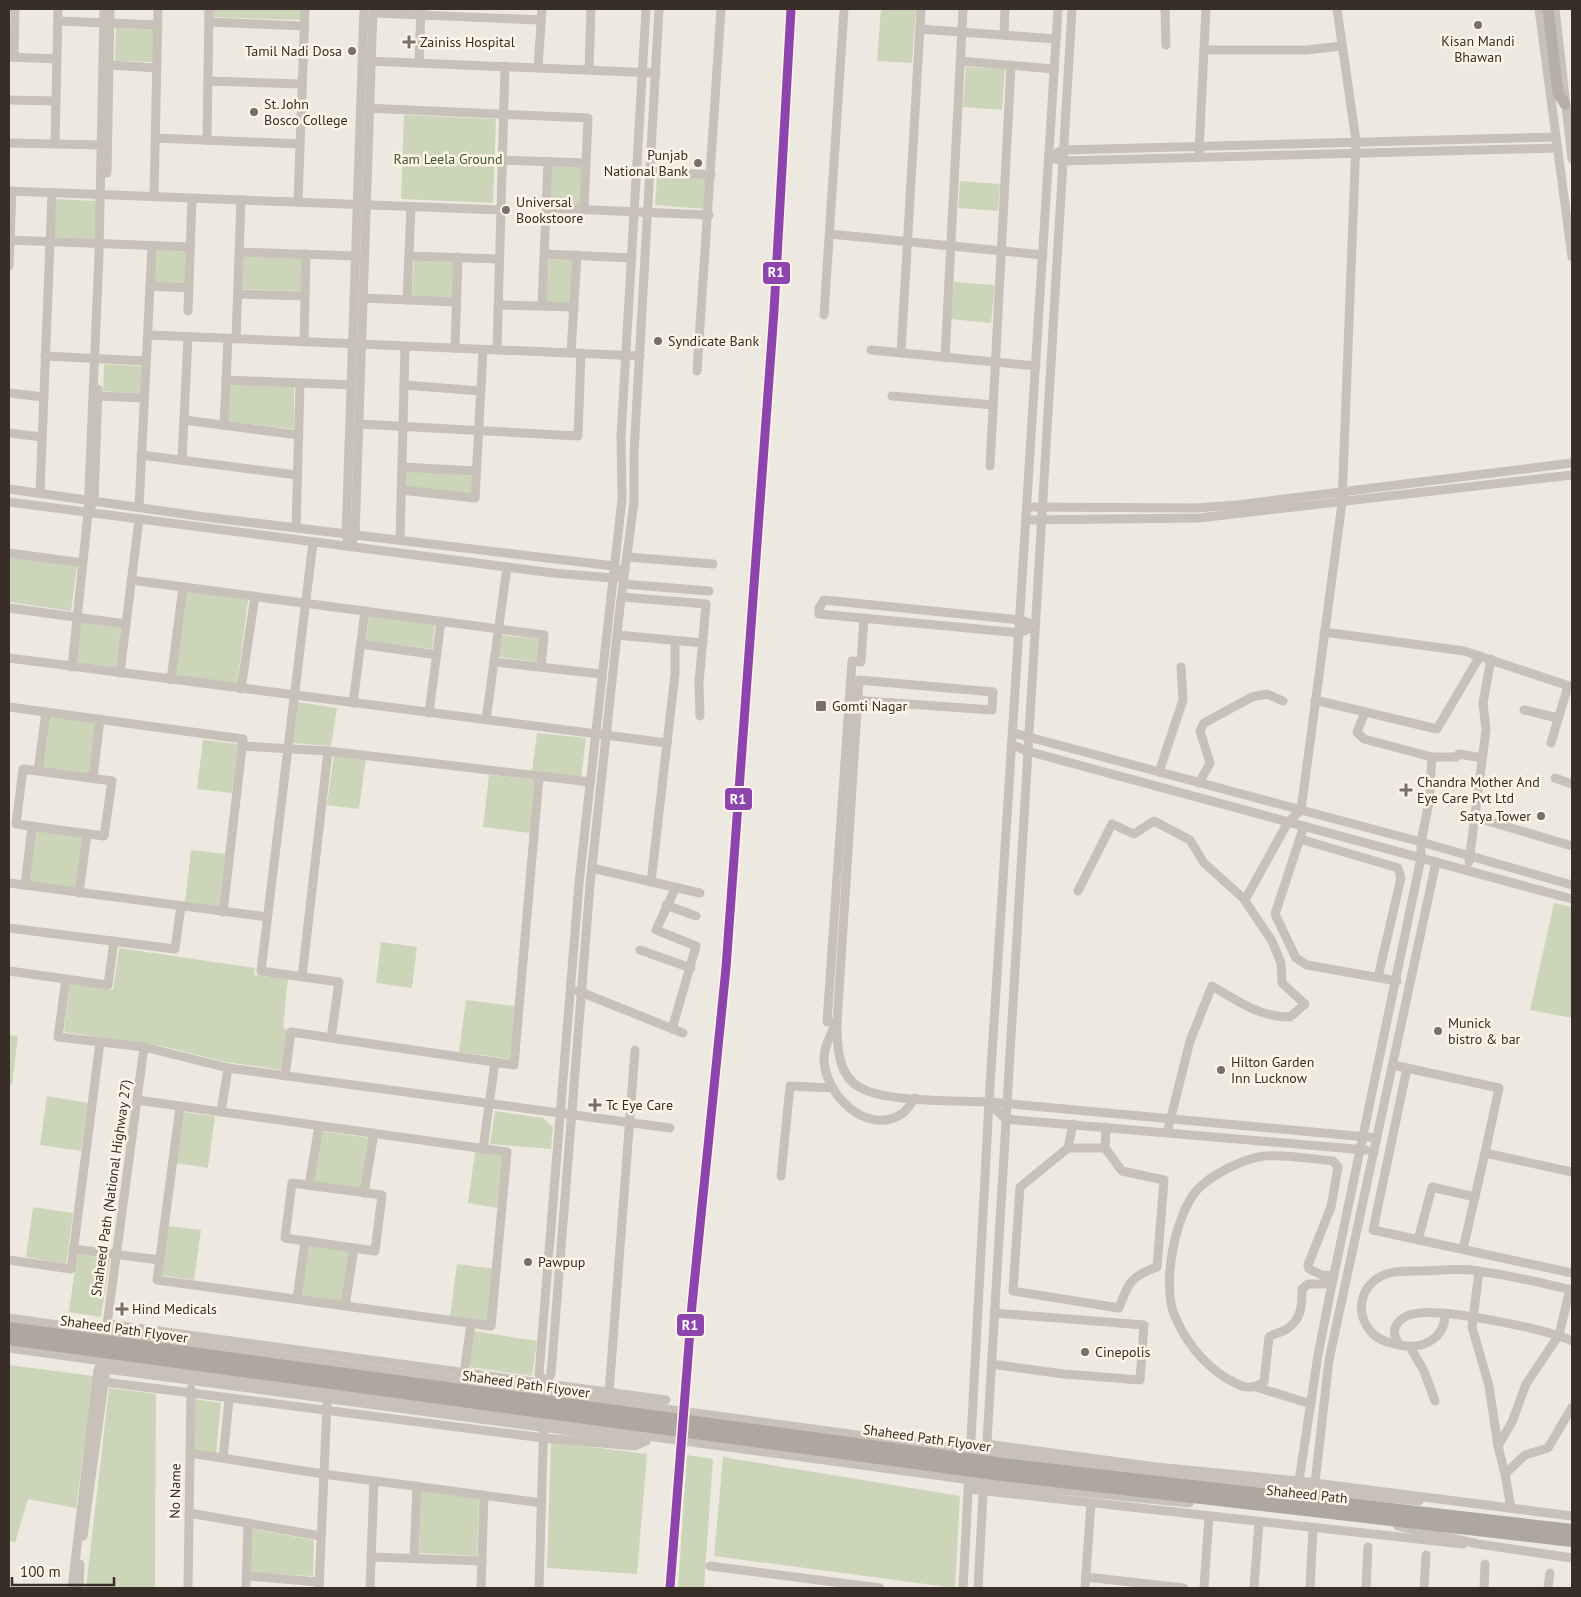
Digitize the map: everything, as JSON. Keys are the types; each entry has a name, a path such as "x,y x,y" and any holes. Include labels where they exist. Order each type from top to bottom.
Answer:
{"highway":[{"name":"Shaheed Path Flyover","path":"9,1328 1038,1474"},
{"name":"Shaheed Path Flyover","path":"9,1339 1002,1469"},
{"path":"1002,1469 1038,1474"},
{"name":"Shaheed Path","path":"1038,1474 1380,1502 1572,1530"},
{"name":"Shaheed Path","path":"1038,1474 1335,1515 1572,1541"}],"main road":[{"path":"1548,9 1558,93 1565,104"}],"street":[{"path":"56,144 58,9"},
{"path":"90,500 110,65 107,22 104,9"},
{"path":"103,195 102,145 107,22 110,9"},
{"path":"154,197 158,9"},
{"path":"206,140 209,9"},
{"path":"298,202 304,9"},
{"path":"364,9 367,61"},
{"path":"538,68 542,9"},
{"path":"589,70 591,9"},
{"path":"545,1384 539,1374 570,990 601,674 622,498 621,436 646,9"},
{"path":"540,1588 545,1384 551,1374 592,868 617,635 634,502 634,452 659,9"},
{"path":"697,371 721,9"},
{"path":"824,315 844,9"},
{"path":"901,353 921,9"},
{"path":"945,358 963,9"},
{"path":"1004,35 1005,9"},
{"path":"963,1588 989,1102 1014,733 1058,9"},
{"path":"978,1588 1072,9"},
{"path":"1165,9 1166,45"},
{"path":"1199,158 1206,9"},
{"path":"1244,900 1288,822 1301,810 1342,503 1356,141 1337,9"},
{"path":"1539,9 1572,257"},
{"path":"1555,9 1572,159"},
{"path":"13,11 12,57 57,59"},
{"path":"351,534 351,385 363,298 362,205 365,108 367,61 373,11 421,12 541,20"},
{"path":"419,63 421,12"},
{"path":"58,21 158,25"},
{"path":"209,22 304,26"},
{"path":"920,28 1056,39"},
{"path":"1204,50 1306,50 1342,46"},
{"path":"367,61 656,73"},
{"path":"960,61 1054,69"},
{"path":"110,65 157,68"},
{"path":"990,466 1011,65"},
{"path":"496,350 505,66"},
{"path":"208,81 302,84"},
{"path":"9,100 56,101"},
{"path":"365,108 588,118 584,209"},
{"path":"1049,157 1063,150 1556,137"},
{"path":"156,138 300,144"},
{"path":"9,143 102,145"},
{"path":"1242,156 1257,144"},
{"path":"1049,157 1062,161 1558,148"},
{"path":"502,160 586,163"},
{"path":"542,306 548,162"},
{"path":"650,170 711,175"},
{"path":"9,266 10,191 500,210"},
{"path":"40,493 52,193"},
{"path":"188,311 192,198"},
{"path":"224,425 226,380 238,294 241,200"},
{"path":"350,547 358,424 356,256 362,205"},
{"path":"407,300 411,207"},
{"path":"546,208 708,215"},
{"path":"830,234 1043,255"},
{"path":"9,240 190,247"},
{"path":"139,507 152,246"},
{"path":"239,252 356,256"},
{"path":"304,342 306,254"},
{"path":"545,254 632,258"},
{"path":"571,353 577,255"},
{"path":"409,256 499,259"},
{"path":"455,348 458,257"},
{"path":"150,286 188,288"},
{"path":"238,294 305,296"},
{"path":"363,298 456,302"},
{"path":"498,305 574,307"},
{"path":"148,334 357,345 640,356"},
{"path":"182,460 188,336"},
{"path":"400,540 405,347"},
{"path":"401,490 475,498 483,350"},
{"path":"871,350 1036,366"},
{"path":"358,424 578,436 581,353"},
{"path":"45,356 146,361"},
{"path":"72,666 90,500 98,396 97,359"},
{"path":"226,380 351,385"},
{"path":"296,528 300,383"},
{"path":"404,385 481,391"},
{"path":"9,393 44,397"},
{"path":"98,396 144,398"},
{"path":"892,396 993,405"},
{"path":"184,420 299,434"},
{"path":"9,433 42,437"},
{"path":"141,455 297,475"},
{"path":"1028,507 1195,508 1244,504 1572,463"},
{"path":"402,467 476,471"},
{"path":"1027,520 1199,518 1572,475"},
{"path":"9,489 296,528 614,566 625,574"},
{"path":"9,502 506,567 612,578 625,574"},
{"path":"120,673 139,519"},
{"path":"313,542 260,971 339,982 331,1038"},
{"path":"9,553 83,563"},
{"path":"628,557 713,564"},
{"path":"486,720 506,567"},
{"path":"132,580 544,635 541,667"},
{"path":"623,584 709,591"},
{"path":"171,680 183,587"},
{"path":"241,689 255,596"},
{"path":"622,597 706,604 700,716"},
{"path":"824,600 1021,620 1035,626 1020,633 819,614 819,608 824,600"},
{"path":"9,608 126,624"},
{"path":"352,703 365,611"},
{"path":"837,1022 827,1022 852,662 861,662 864,618"},
{"path":"429,713 441,621"},
{"path":"1324,632 1464,651 1570,686 1551,743"},
{"path":"617,635 703,643"},
{"path":"651,882 675,674 675,641"},
{"path":"360,644 436,655"},
{"path":"1315,700 1437,729 1480,656"},
{"path":"9,658 667,743"},
{"path":"1467,870 1486,730 1483,703 1491,659"},
{"path":"494,662 601,674"},
{"path":"1159,772 1183,700 1181,667"},
{"path":"849,699 992,710 993,692 860,680 837,1022 839,1056 846,1074 859,1087 879,1093 915,1098 989,1102 1377,1138"},
{"path":"1199,783 1210,763 1200,731 1204,723 1252,697 1267,694 1283,701"},
{"path":"9,706 243,739 223,912"},
{"path":"1524,710 1558,718"},
{"path":"38,771 46,712"},
{"path":"1365,712 1357,732 1364,739 1432,757 1456,758 1459,754 1482,758"},
{"path":"93,778 100,719"},
{"path":"1014,733 1421,842 1470,857 1572,882"},
{"path":"1013,745 1027,751 1572,899"},
{"path":"242,746 328,751 590,782"},
{"path":"302,977 328,751"},
{"path":"1299,1481 1333,1280 1422,858 1421,842 1429,802 1432,757"},
{"path":"23,769 38,771 112,781 104,836 16,824 23,769"},
{"path":"285,1076 291,1032 514,1065 539,777"},
{"path":"1555,778 1572,784"},
{"path":"1474,817 1572,846"},
{"path":"1078,891 1112,824 1134,834 1154,821 1190,840 1204,862 1244,900 1272,940 1281,963 1282,983 1305,1004 1290,1017 1278,1017 1255,1011 1212,986 1190,1041 1167,1133"},
{"path":"25,885 32,826"},
{"path":"1304,826 1276,914 1296,958 1307,965 1397,981"},
{"path":"80,892 87,834"},
{"path":"1300,839 1398,868 1401,878 1378,978"},
{"path":"1315,1483 1329,1360 1436,862"},
{"path":"592,868 700,892"},
{"path":"9,883 267,917"},
{"path":"672,1028 696,946 656,930 676,887"},
{"path":"666,905 696,916"},
{"path":"9,928 175,949 180,906"},
{"path":"9,971 108,985 114,941"},
{"path":"640,950 691,968"},
{"path":"66,979 58,1037 144,1048 228,1068 670,1128"},
{"path":"570,990 582,992 684,1033"},
{"path":"837,1022 826,1043 824,1058 832,1088 848,1108 860,1115 877,1119 894,1117 904,1112 915,1098"},
{"path":"9,1260 71,1269 100,1042"},
{"name":"Shaheed Path (National Highway 27)","path":"100,1382 104,1365 106,1328 144,1048"},
{"path":"609,1393 631,1123 635,1050"},
{"path":"484,1149 496,1062"},
{"path":"1393,1065 1499,1088 1463,1249"},
{"path":"222,1112 228,1068"},
{"path":"1373,1230 1407,1068"},
{"path":"781,1176 790,1086 832,1088"},
{"path":"137,1100 507,1152 491,1326 157,1280 180,1107"},
{"path":"989,1102 1005,1119 1374,1151"},
{"path":"1068,1148 1073,1124"},
{"path":"309,1185 319,1126"},
{"path":"1105,1148 1068,1148 1020,1187 1013,1291 1119,1308 1127,1285 1140,1273 1157,1268 1164,1180 1122,1171 1105,1148 1106,1127"},
{"path":"364,1193 374,1134"},
{"path":"1485,1153 1572,1172"},
{"path":"1311,1404 1256,1387 1244,1388 1205,1364 1189,1344 1174,1313 1170,1293 1172,1258 1181,1220 1197,1190 1234,1164 1263,1156 1333,1161 1338,1167 1336,1186 1324,1228 1308,1265 1309,1269 1314,1273 1333,1280"},
{"path":"292,1183 309,1185 382,1196 375,1251 285,1238 292,1183"},
{"path":"1418,1240 1432,1187 1475,1197"},
{"path":"1358,1227 1572,1273"},
{"path":"297,1299 305,1241"},
{"path":"345,1306 354,1248"},
{"path":"73,1249 160,1260"},
{"path":"1478,1271 1472,1327 1489,1386 1498,1446 1511,1508"},
{"path":"1445,1314 1443,1327 1439,1334 1422,1345 1410,1347 1384,1341 1372,1333 1364,1320 1362,1307 1363,1291 1375,1279 1390,1273 1478,1271 1571,1290 1559,1335 1526,1384 1512,1422 1498,1446"},
{"path":"1256,1387 1264,1382 1269,1337 1276,1332 1285,1331 1295,1322 1301,1313 1302,1289 1308,1284 1333,1280"},
{"path":"991,1364 1054,1373 1140,1380 1144,1325 994,1313"},
{"path":"1400,1345 1395,1338 1394,1331 1398,1322 1413,1313 1473,1317 1559,1335 1572,1341"},
{"path":"9,1318 106,1328 666,1400"},
{"path":"464,1374 472,1323"},
{"path":"106,1328 1002,1469 1335,1515 1478,1544 1572,1558"},
{"path":"976,1342 992,1343"},
{"path":"1410,1347 1424,1371 1435,1401"},
{"path":"9,1348 192,1381 646,1441"},
{"path":"104,1365 1002,1469 1199,1480 1380,1502 1452,1500"},
{"name":"No Name","path":"188,1588 190,1394 192,1381"},
{"path":"100,1382 229,1400 325,1410 544,1438 635,1446 646,1441"},
{"path":"72,1588 100,1382"},
{"path":"79,1588 100,1382"},
{"path":"646,1441 651,1398"},
{"path":"223,1458 229,1400"},
{"path":"247,1576 319,1585 325,1410 328,1400"},
{"path":"1505,1474 1525,1455 1548,1448 1572,1407"},
{"path":"986,1444 1156,1467 1299,1481 1572,1516"},
{"path":"190,1453 323,1474 542,1503"},
{"path":"370,1588 374,1480"},
{"path":"414,1558 417,1486"},
{"path":"968,1489 1451,1545 1478,1544"},
{"path":"481,1588 484,1495"},
{"path":"1086,1588 1091,1503"},
{"path":"189,1513 321,1536"},
{"path":"1204,1588 1209,1516"},
{"path":"1254,1588 1259,1522"},
{"path":"246,1588 248,1523"},
{"path":"1395,1538 1398,1531 1396,1526"},
{"path":"1310,1588 1313,1528"},
{"path":"1366,1588 1368,1547"},
{"path":"1424,1588 1426,1555"},
{"path":"371,1557 482,1561"},
{"path":"1484,1588 1485,1564"},
{"path":"710,1566 880,1588"},
{"path":"1548,1588 1550,1574"},
{"path":"1086,1577 1184,1588"}],"green space":[{"path":"212,9 302,9 301,20 212,17"},
{"path":"881,9 916,9 912,63 877,61"},
{"path":"116,28 154,29 153,62 115,61"},
{"path":"966,67 1005,69 1002,110 963,107"},
{"name":"Ram Leela Ground","path":"404,115 496,119 493,203 401,199"},
{"path":"552,166 582,166 581,205 551,204"},
{"path":"657,176 707,179 705,209 655,205"},
{"path":"960,181 1000,184 998,211 958,208"},
{"path":"56,199 97,201 95,239 54,237"},
{"path":"156,250 187,251 186,284 154,283"},
{"path":"242,256 302,258 301,291 241,289"},
{"path":"549,257 573,258 571,303 546,302"},
{"path":"414,260 454,262 453,298 412,296"},
{"path":"954,282 995,285 991,323 951,319"},
{"path":"104,364 143,366 142,394 103,391"},
{"path":"229,384 294,386 294,429 228,421"},
{"path":"406,470 472,473 471,494 405,487"},
{"path":"9,557 77,566 71,611 9,602"},
{"path":"185,591 248,600 237,685 174,676"},
{"path":"369,616 435,624 432,649 366,641"},
{"path":"80,621 121,626 116,667 75,662"},
{"path":"502,635 540,639 538,662 499,657"},
{"path":"298,702 337,708 331,746 293,743"},
{"path":"48,716 97,722 90,775 41,768"},
{"path":"537,733 586,738 581,778 532,772"},
{"path":"203,740 238,744 232,793 197,789"},
{"path":"334,754 366,758 359,809 327,805"},
{"path":"489,775 534,780 530,833 483,827"},
{"path":"34,830 84,836 78,888 28,882"},
{"path":"191,850 225,854 219,907 185,903"},
{"path":"1554,903 1572,907 1572,1018 1530,1010"},
{"path":"381,942 417,947 412,988 376,983"},
{"path":"119,948 255,968 254,975 288,979 283,1028 288,1030 283,1070 225,1062 162,1046 64,1032 70,983 113,990"},
{"path":"466,1000 515,1006 510,1059 459,1052"},
{"path":"9,1035 18,1036 12,1085 9,1085"},
{"path":"47,1096 88,1103 81,1151 40,1145"},
{"path":"495,1111 543,1118 553,1127 551,1149 490,1144"},
{"path":"183,1112 215,1116 208,1168 176,1163"},
{"path":"321,1131 370,1138 363,1189 314,1182"},
{"path":"475,1152 504,1156 497,1208 468,1203"},
{"path":"33,1207 73,1213 66,1264 26,1257"},
{"path":"168,1226 201,1230 194,1280 161,1275"},
{"path":"308,1245 350,1251 343,1302 301,1296"},
{"path":"77,1254 110,1259 101,1317 69,1312"},
{"path":"457,1264 495,1269 488,1322 450,1317"},
{"path":"474,1331 537,1341 532,1376 469,1367"},
{"path":"9,1365 94,1376 76,1508 28,1499 15,1543 9,1540"},
{"path":"109,1388 156,1394 155,1588 86,1588"},
{"path":"194,1399 221,1403 216,1454 193,1450"},
{"path":"551,1442 647,1454 637,1574 547,1568"},
{"path":"687,1455 713,1459 704,1588 678,1588"},
{"path":"723,1457 960,1496 955,1588 714,1556"},
{"path":"421,1491 479,1499 477,1556 419,1553"},
{"path":"251,1529 314,1540 313,1576 249,1573"}],"railway":[{"path":"719,1031 774,311 791,9"}],"transit line":[{"name":"R1","path":"670,1588 692,1305 726,968 774,311 791,9"}],"place":[{"name":"Kisan Mandi Bhawan","path":"1478,25"},
{"name":"Zainiss Hospital","path":"409,42"},
{"name":"Tamil Nadi Dosa","path":"352,51"},
{"name":"St. John Bosco College","path":"254,112"},
{"name":"Punjab National Bank","path":"698,163"},
{"name":"Universal Bookstoore","path":"506,210"},
{"name":"Syndicate Bank","path":"658,341"},
{"name":"Gomti Nagar","path":"821,706"},
{"name":"Chandra Mother And Eye Care Pvt Ltd","path":"1406,790"},
{"name":"Satya Tower","path":"1541,816"},
{"name":"Munick bistro & bar","path":"1438,1031"},
{"name":"Hilton Garden Inn Lucknow","path":"1221,1070"},
{"name":"Tc Eye Care","path":"595,1105"},
{"name":"Pawpup","path":"528,1262"},
{"name":"Hind Medicals","path":"122,1309"},
{"name":"Cinepolis","path":"1085,1352"}]}
